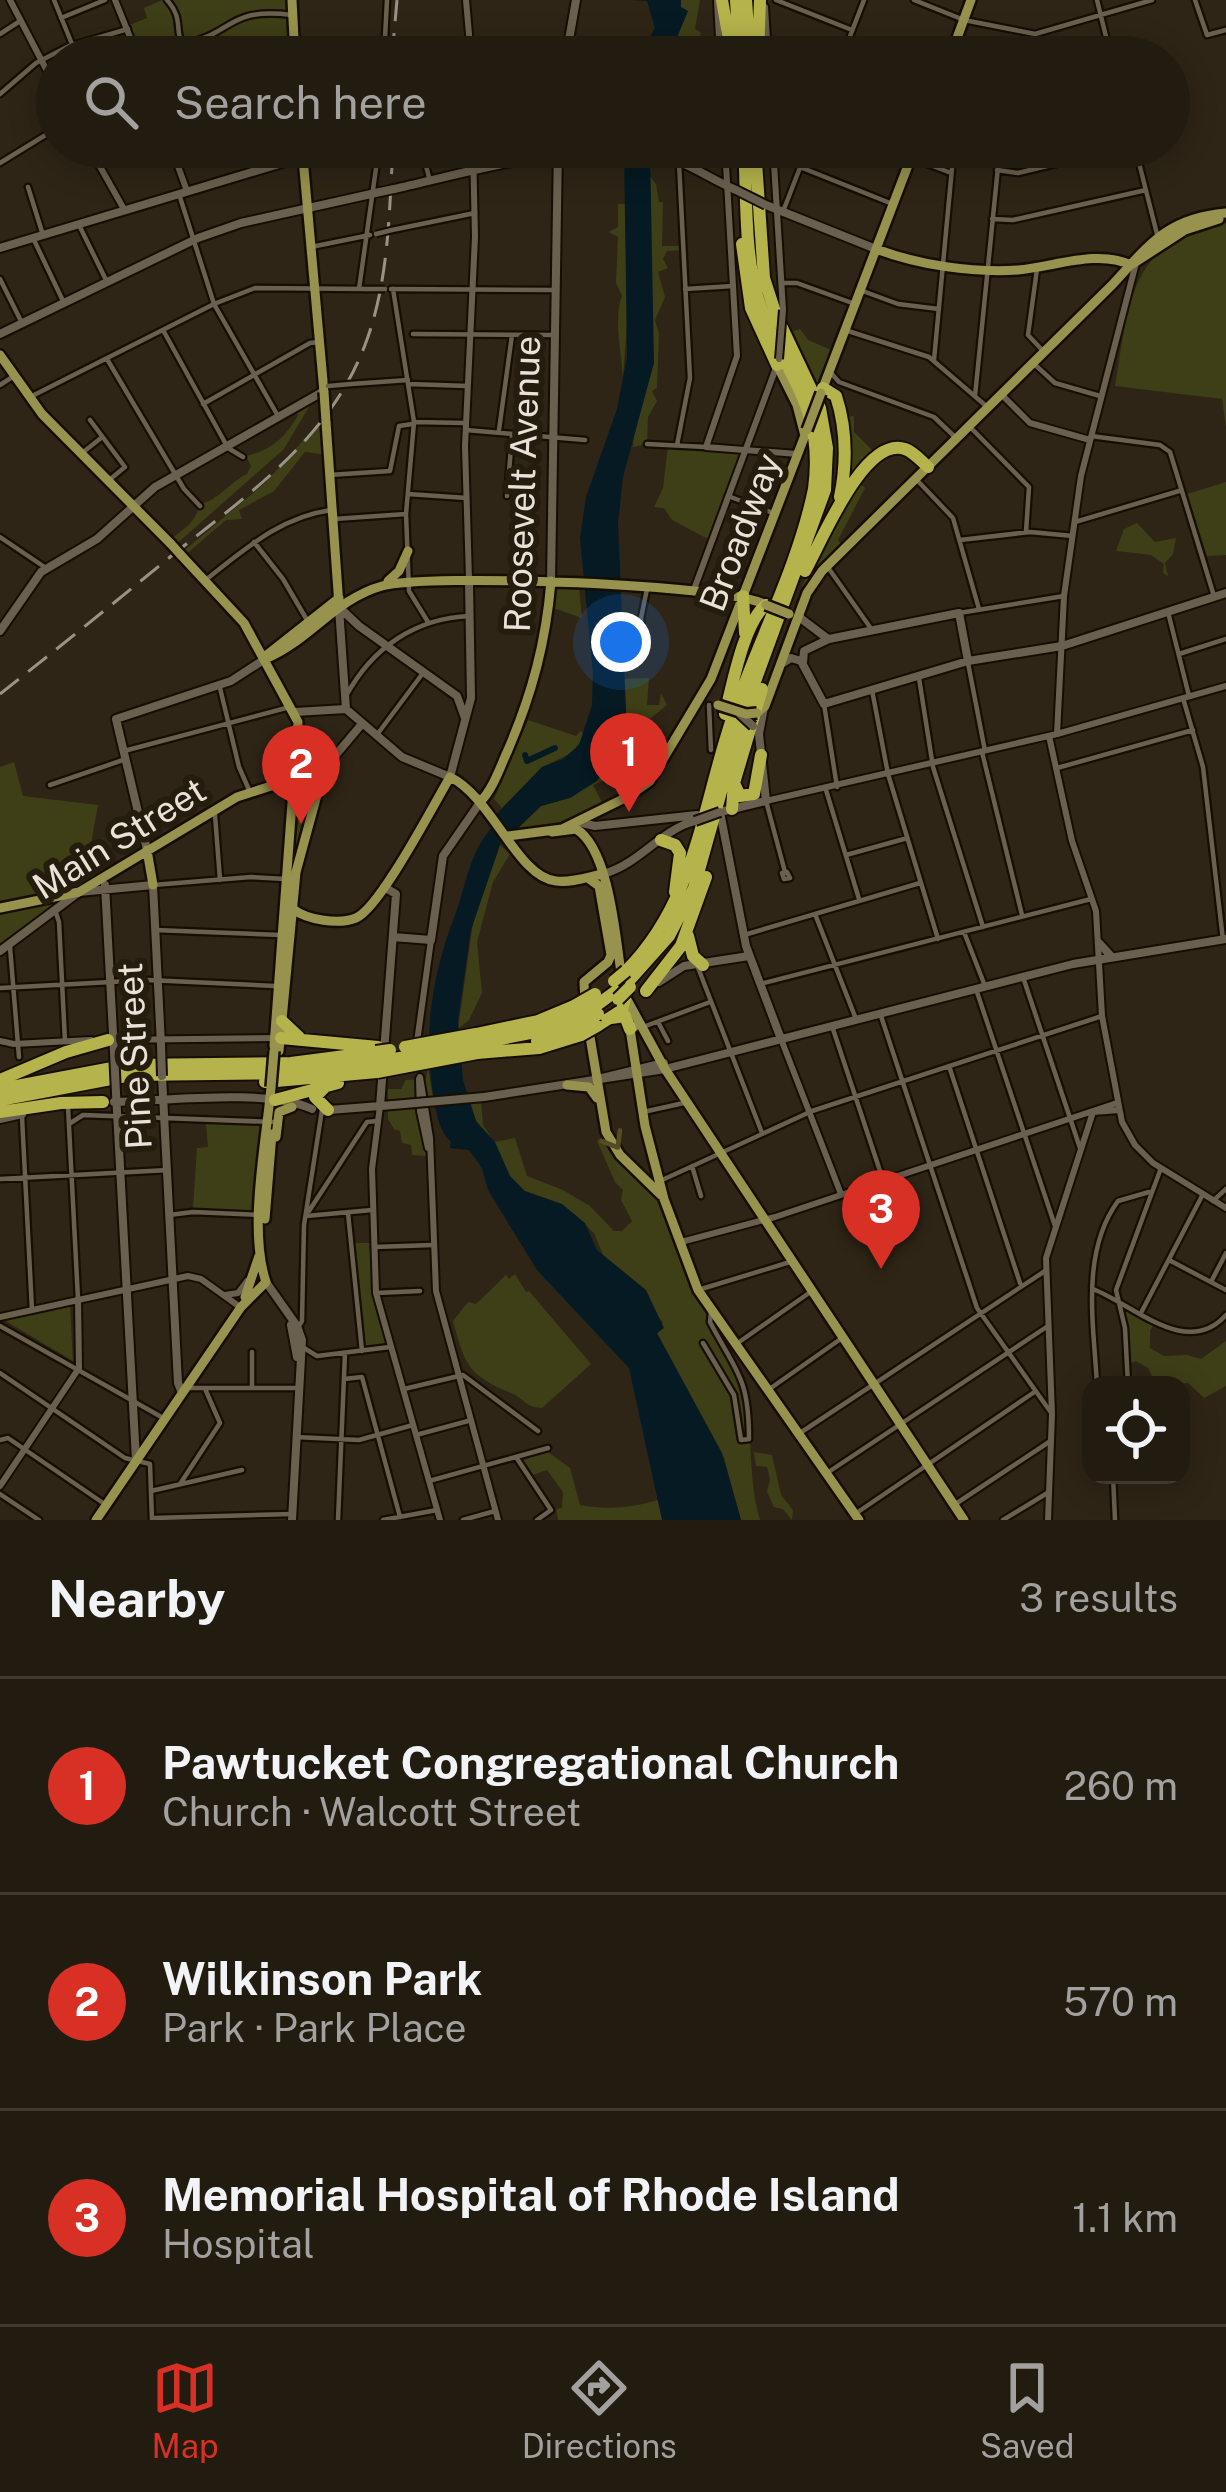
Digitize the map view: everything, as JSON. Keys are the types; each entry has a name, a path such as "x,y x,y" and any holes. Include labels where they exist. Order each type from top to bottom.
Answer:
{"highway":[{"path":"719,0 730,36"},
{"path":"736,0 736,36"},
{"path":"746,0 756,36"},
{"path":"761,36 762,0"},
{"path":"740,168 736,186 744,280 754,318 778,362"},
{"path":"646,991 671,962 688,930 707,874 735,739 822,505 827,448 815,393 766,285 757,168"},
{"path":"622,987 660,932 689,874 716,768 809,511 816,473 810,412 756,292 736,186"},
{"path":"822,390 836,396 844,428 844,476 834,516"},
{"path":"788,598 860,472 884,451 905,448 928,467"},
{"path":"742,602 744,646"},
{"path":"716,768 744,646 758,611 766,605"},
{"path":"0,1084 144,1064 291,1063 385,1054 530,1033 599,1012 652,958 692,895 734,783 769,664 767,651"},
{"path":"734,783 740,796 754,794 760,748"},
{"path":"660,932 681,858 676,846 663,838"},
{"path":"688,930 692,953 700,965"},
{"path":"577,1021 599,1012 625,1016 637,1027"},
{"path":"282,1021 301,1038"},
{"path":"277,1044 301,1038 385,1054"},
{"path":"0,1100 109,1078 181,1072 199,1078 283,1082 385,1054 476,1043"},
{"path":"0,1084 66,1052 112,1044"},
{"path":"321,1110 315,1097 325,1087 385,1054"},
{"path":"273,1093 325,1087"},
{"path":"0,1115 114,1098"}],"main road":[{"path":"292,0 293,36"},
{"path":"570,36 576,0"},
{"path":"958,36 971,0"},
{"path":"0,248 256,168"},
{"path":"303,168 325,389 345,704 361,725 414,764 450,777 481,801 542,878 583,878 631,864 696,818"},
{"path":"0,334 194,239 241,223 487,168"},
{"name":"Roosevelt Avenue","path":"432,938 441,862 490,791 541,662 550,581 558,168"},
{"path":"692,168 736,186 780,214 908,260 943,264 1037,267 1107,257 1226,216"},
{"name":"Broadway","path":"588,827 596,814 647,784 711,679 907,168"},
{"path":"508,836 721,815 766,802 761,710 792,633 794,616 811,586 1159,240 1226,202"},
{"path":"1199,216 1226,216"},
{"path":"1134,264 1143,248"},
{"path":"1107,257 1134,264"},
{"path":"0,355 29,398 241,619 293,709 299,729 293,909 287,934"},
{"path":"778,362 806,433"},
{"path":"0,631 28,586 46,568 97,539 175,474 325,389"},
{"path":"255,640 267,643 338,602 388,581 399,571 408,551"},
{"path":"388,581 550,581 693,592 766,605 810,622 821,638 829,639"},
{"path":"219,685 265,659 338,602 375,588 408,583"},
{"path":"287,934 298,922 311,918 360,916 396,873 450,777 471,688 469,583"},
{"path":"968,661 959,614 829,639 804,651 804,664 824,704 968,661 1062,646 1226,593"},
{"path":"338,602 352,620 457,696 465,724"},
{"path":"265,659 308,620"},
{"path":"338,625 352,620"},
{"path":"780,665 794,658 804,664"},
{"path":"711,679 714,705"},
{"name":"Pine Street","path":"184,1390 178,1384 153,885 116,719 219,685"},
{"path":"457,696 467,696 471,688"},
{"path":"293,709 345,704"},
{"path":"693,711 714,705 739,713 753,726 760,748"},
{"path":"739,713 761,710"},
{"path":"261,1236 287,934 286,894 324,769 361,725"},
{"name":"Main Street","path":"2,945 212,810 250,792 324,769"},
{"path":"721,815 743,935 781,1039"},
{"path":"658,822 665,827 663,838"},
{"path":"552,832 588,827"},
{"path":"588,827 604,874 622,987 637,1027 964,1520"},
{"path":"517,850 533,835"},
{"path":"380,1106 396,873"},
{"path":"104,876 136,1460"},
{"path":"583,878 598,883 610,955 583,984 600,1104 610,1142 664,1199"},
{"path":"0,908 79,892 153,885"},
{"path":"384,887 396,894"},
{"path":"286,894 293,909 311,918"},
{"path":"393,935 432,938"},
{"path":"241,1307 260,1251 282,1108 393,1106 596,1080 694,1061 1098,958 1225,940"},
{"path":"1099,943 1112,956"},
{"path":"632,1013 634,1001 675,970 749,956"},
{"path":"277,1044 282,986"},
{"path":"637,1027 643,1112 664,1199 698,1290 857,1517"},
{"path":"567,1084 589,1087 600,1104"},
{"path":"0,1115 114,1098 140,1101 161,1094 273,1093 321,1110"},
{"path":"273,1093 292,1108"},
{"path":"270,1122 272,1166"},
{"path":"757,1207 778,1215"},
{"path":"260,1251 266,1282 290,1317 299,1344 292,1517"},
{"path":"96,1520 241,1307 266,1282"}],"street":[{"path":"10,0 36,53"},
{"path":"54,0 69,36"},
{"path":"61,18 105,0"},
{"path":"116,0 130,36"},
{"path":"167,0 179,16 179,36"},
{"path":"384,36 387,0"},
{"path":"466,0 469,36"},
{"path":"719,0 720,36"},
{"path":"776,0 852,30"},
{"path":"850,36 864,0"},
{"path":"914,0 964,20 1035,34 1152,0"},
{"path":"1096,0 1106,36"},
{"path":"1195,0 1207,35 1226,30"},
{"path":"203,36 250,13 293,15"},
{"path":"0,34 20,21"},
{"path":"102,36 128,29"},
{"path":"0,94 36,64"},
{"path":"0,164 36,141"},
{"path":"101,168 125,211"},
{"path":"176,168 214,304 278,416"},
{"path":"363,289 379,168"},
{"path":"427,168 430,181"},
{"path":"469,583 466,426 474,168"},
{"path":"677,446 690,378 680,168"},
{"path":"706,447 737,358 736,186 731,168"},
{"path":"693,592 778,362 783,310 775,168"},
{"path":"780,214 800,168"},
{"path":"803,168 893,204"},
{"path":"941,168 952,174"},
{"path":"934,360 952,168"},
{"path":"975,396 997,170 1035,168"},
{"path":"1140,168 1159,240"},
{"path":"28,187 38,237 64,303"},
{"path":"992,219 1012,220 1146,190"},
{"path":"311,247 475,213"},
{"path":"79,225 106,282"},
{"path":"1134,264 1090,438 1075,522 1053,735 1072,841 1093,899 1102,1016 1118,1107 1135,1144 1160,1168 1226,1208"},
{"path":"1037,267 1028,332 1044,352"},
{"path":"0,279 22,323"},
{"path":"782,283 797,283 855,304"},
{"path":"685,289 734,286"},
{"path":"29,398 214,304 258,287 556,290"},
{"path":"389,289 406,334 414,423 406,514 408,583 428,622"},
{"path":"860,290 898,304 939,309"},
{"path":"163,330 226,445 243,458"},
{"path":"845,330 934,360 988,407"},
{"path":"406,334 555,335"},
{"path":"499,433 512,335"},
{"path":"203,404 320,342"},
{"path":"106,358 175,474 200,506"},
{"path":"1034,363 1055,383 1100,395"},
{"path":"830,370 839,382 936,418 956,438"},
{"path":"0,386 14,376"},
{"path":"325,389 408,382 468,386"},
{"path":"1001,394 1030,424 1090,438 1164,446 1173,458 1214,596"},
{"path":"90,420 125,467 109,481"},
{"path":"329,475 389,471 399,426 414,423 584,440"},
{"path":"968,426 1029,487 1026,532"},
{"path":"507,496 513,434"},
{"path":"81,454 101,438"},
{"path":"647,444 798,454"},
{"path":"915,478 951,515 979,609"},
{"path":"1075,522 1181,490"},
{"path":"408,494 467,498"},
{"path":"728,496 775,514"},
{"path":"205,580 254,542 294,519 406,514"},
{"path":"960,540 1026,532 1073,536"},
{"path":"0,537 46,568"},
{"path":"254,542 308,620"},
{"path":"827,566 872,630"},
{"path":"644,648 641,615 647,589"},
{"path":"959,614 1064,596"},
{"path":"1168,612 1203,766 1225,940"},
{"path":"345,704 364,665 387,646 428,622 470,616"},
{"path":"1179,654 1226,639"},
{"path":"968,661 1023,917"},
{"path":"376,736 423,673"},
{"path":"919,676 934,763 983,927"},
{"path":"219,685 250,792"},
{"path":"785,872 766,802 1053,735 1226,686"},
{"path":"872,690 888,774 938,939"},
{"path":"824,704 837,787"},
{"path":"711,750 714,705"},
{"path":"50,785 125,755 228,723 293,709"},
{"path":"1057,769 1193,730"},
{"path":"826,790 860,900"},
{"path":"212,810 220,880"},
{"path":"846,855 906,838"},
{"path":"153,885 291,878"},
{"path":"743,935 920,883"},
{"path":"760,985 1093,899"},
{"path":"55,910 65,1041"},
{"path":"815,914 856,1019"},
{"path":"155,930 287,934"},
{"path":"964,932 996,1050 1055,1226"},
{"path":"432,938 418,1032 430,1152 436,1295 497,1516 463,1520"},
{"path":"2,945 13,955 19,1057"},
{"path":"700,965 762,1132"},
{"path":"1023,977 1082,1150"},
{"path":"0,988 158,980 282,986"},
{"path":"637,1027 710,1002"},
{"path":"880,1013 979,1311 1052,1414"},
{"path":"660,1181 810,1113 1102,1016"},
{"path":"658,1022 668,1041"},
{"path":"832,1026 883,1180"},
{"path":"781,1039 841,1194"},
{"path":"0,1041 277,1044"},
{"path":"949,1066 1021,1284"},
{"path":"643,1112 687,1102"},
{"path":"380,1106 373,1210 376,1293 440,1520"},
{"path":"39,1520 0,1490 79,1368 68,1107"},
{"path":"680,1243 1118,1107"},
{"path":"296,1330 321,1110"},
{"path":"1048,1520 1052,1414 1045,1271 1093,1112"},
{"path":"22,1114 32,1310"},
{"path":"69,1124 78,1116 270,1122"},
{"path":"306,1216 367,1122 377,1121"},
{"path":"692,1166 701,1196"},
{"path":"1128,1376 1117,1285 1160,1168"},
{"path":"0,1179 168,1170"},
{"path":"311,1183 315,1188 324,1187"},
{"path":"1214,1201 1226,1189"},
{"path":"1097,1376 1093,1268 1114,1207 1130,1196 1150,1192"},
{"path":"1141,1312 1203,1194"},
{"path":"306,1216 373,1210"},
{"path":"348,1213 362,1351"},
{"path":"169,1215 260,1215"},
{"path":"374,1247 433,1245"},
{"path":"1211,1282 1226,1253"},
{"path":"1168,1260 1226,1290"},
{"path":"698,1290 793,1261"},
{"path":"221,1293 238,1293 256,1268"},
{"path":"798,1435 1045,1271"},
{"path":"0,1316 194,1276 241,1307"},
{"path":"1093,1289 1162,1325 1190,1334 1214,1327 1226,1315"},
{"path":"735,1345 812,1291"},
{"path":"376,1293 420,1292"},
{"path":"290,1317 301,1299"},
{"path":"703,1342 734,1395 741,1440 749,1439 742,1380 710,1322 712,1312"},
{"path":"0,1326 165,1419"},
{"path":"826,1473 1048,1326"},
{"path":"768,1390 843,1337"},
{"path":"299,1344 315,1356 390,1347"},
{"path":"251,1388 252,1352"},
{"path":"338,1520 345,1353"},
{"path":"0,1373 125,1458 150,1464"},
{"path":"403,1389 458,1373"},
{"path":"458,1373 538,1431"},
{"path":"344,1379 362,1377 394,1519"},
{"path":"184,1390 298,1388"},
{"path":"180,1484 220,1423 206,1389"},
{"path":"857,1517 927,1463 1033,1393"},
{"path":"416,1435 471,1420"},
{"path":"295,1437 341,1439 414,1425"},
{"path":"0,1440 8,1438 106,1505"},
{"path":"954,1505 1052,1441"},
{"path":"148,1443 152,1519 292,1517"},
{"path":"429,1480 548,1448"},
{"path":"516,1457 551,1512 537,1520"},
{"path":"151,1491 242,1470"},
{"path":"1113,1484 1115,1520"},
{"path":"1003,1520 1049,1492"},
{"path":"382,1520 437,1510"}],"shaded area":[{"path":"162,0 286,0 288,36 134,36 130,25 147,18 144,8"},
{"path":"677,0 700,0 695,29 701,36 675,36 680,19"},
{"path":"645,168 651,168 659,202 663,202 662,246 682,246 683,250 667,251 663,259 668,268 658,272 665,297 655,320 657,388 652,391 657,401 648,417 647,444 633,447"},
{"path":"618,204 625,204 628,310 623,377 618,325 622,296 616,283 618,237 609,232 618,227"},
{"path":"1226,223 1226,427 1222,399 1115,386 1130,303 1152,260 1169,244"},
{"path":"800,329 808,340 836,352 821,390 793,331"},
{"path":"319,390 284,449 173,547 163,531 173,537 194,519 199,504 247,474 251,466 246,456 276,442 298,415 293,406"},
{"path":"854,416 854,432 877,455 857,481 865,488 838,540 846,550 808,593 802,586 842,510 842,417"},
{"path":"317,425 326,425 328,455 305,452 274,491 239,510 242,519 226,520 183,557 180,554 265,483"},
{"path":"668,446 743,451 710,540 672,520 664,508 654,507 663,488"},
{"path":"1226,482 1226,555 1207,556 1187,494"},
{"path":"1137,523 1155,542 1176,538 1173,554 1165,563 1168,576 1163,573 1164,564 1151,555 1116,551 1124,529"},
{"path":"557,587 579,587 582,618 553,608"},
{"path":"619,660 623,679 649,678 647,705 659,705 661,693 667,705 646,722 634,747 627,747 608,779 593,785 604,806 553,827 514,832 541,806 559,801"},
{"path":"528,720 585,735 572,753 542,767 502,808 494,799"},
{"path":"14,762 23,796 98,805 84,882 0,903 0,767"},
{"path":"321,774 293,868 299,781"},
{"path":"500,845 510,854 493,882 477,942 482,993 469,1020 458,1029 473,922"},
{"path":"78,892 26,926 4,947 0,942 0,908"},
{"path":"428,1067 434,1103 427,1105 427,1156 412,1155 411,1145 402,1143 400,1131 388,1119 388,1089 401,1089 406,1080 426,1079"},
{"path":"481,1101 483,1125 494,1142 515,1138 527,1176 590,1206 614,1231 622,1231 632,1221 621,1200 623,1190 597,1141 605,1134 656,1191 712,1326 742,1381 760,1520 741,1520 724,1458 657,1335 663,1322 605,1260 594,1233 516,1188 476,1121 470,1103"},
{"path":"206,1123 263,1125 256,1211 193,1208 197,1148 208,1147"},
{"path":"352,1243 375,1243 377,1293 391,1348 363,1351"},
{"path":"515,1274 591,1364 542,1408 477,1374 465,1358 453,1321 468,1302 476,1304 506,1275 509,1279"},
{"path":"70,1304 73,1361 4,1320 4,1318"},
{"path":"1127,1305 1156,1321 1150,1331 1150,1348 1164,1356 1201,1359 1226,1341 1226,1386 1204,1398 1190,1385 1190,1376 1152,1376 1136,1361 1129,1364 1121,1308"},
{"path":"548,1452 570,1468 580,1505 620,1507 660,1499 664,1520 558,1520 556,1509 562,1508 563,1492 547,1470 533,1475 523,1460"},
{"path":"754,1452 772,1455 781,1495 793,1510 792,1520 783,1509 774,1507 767,1492 767,1467 756,1466"}],"water":[{"path":"632,0 681,0 681,7 688,11 678,36 651,36 655,28 647,1"},
{"path":"624,168 650,168 654,363 623,477 618,523 627,733 597,781 570,798 541,806 501,842 471,930 458,1021 463,1080 476,1121 495,1142 510,1176 525,1191 562,1204 585,1223 597,1250 646,1290 664,1328 657,1333 722,1453 741,1520 662,1520 629,1368 537,1270 469,1150 450,1148 431,1077 429,1031 435,985 473,858 493,826 490,821 542,767 563,759 579,745 592,705 580,538 586,497 617,409 627,357"}],"waterway":[{"path":"525,755 527,761 555,748"}],"railway":[{"path":"394,36 397,0"},
{"path":"0,694 256,488 330,410 349,379 373,321 386,248 392,168"}],"place":[{"name":"Pawtucket Congregational Church","path":"629,812"},
{"name":"Wilkinson Park","path":"301,824"},
{"name":"Memorial Hospital of Rhode Island","path":"881,1269"}]}
